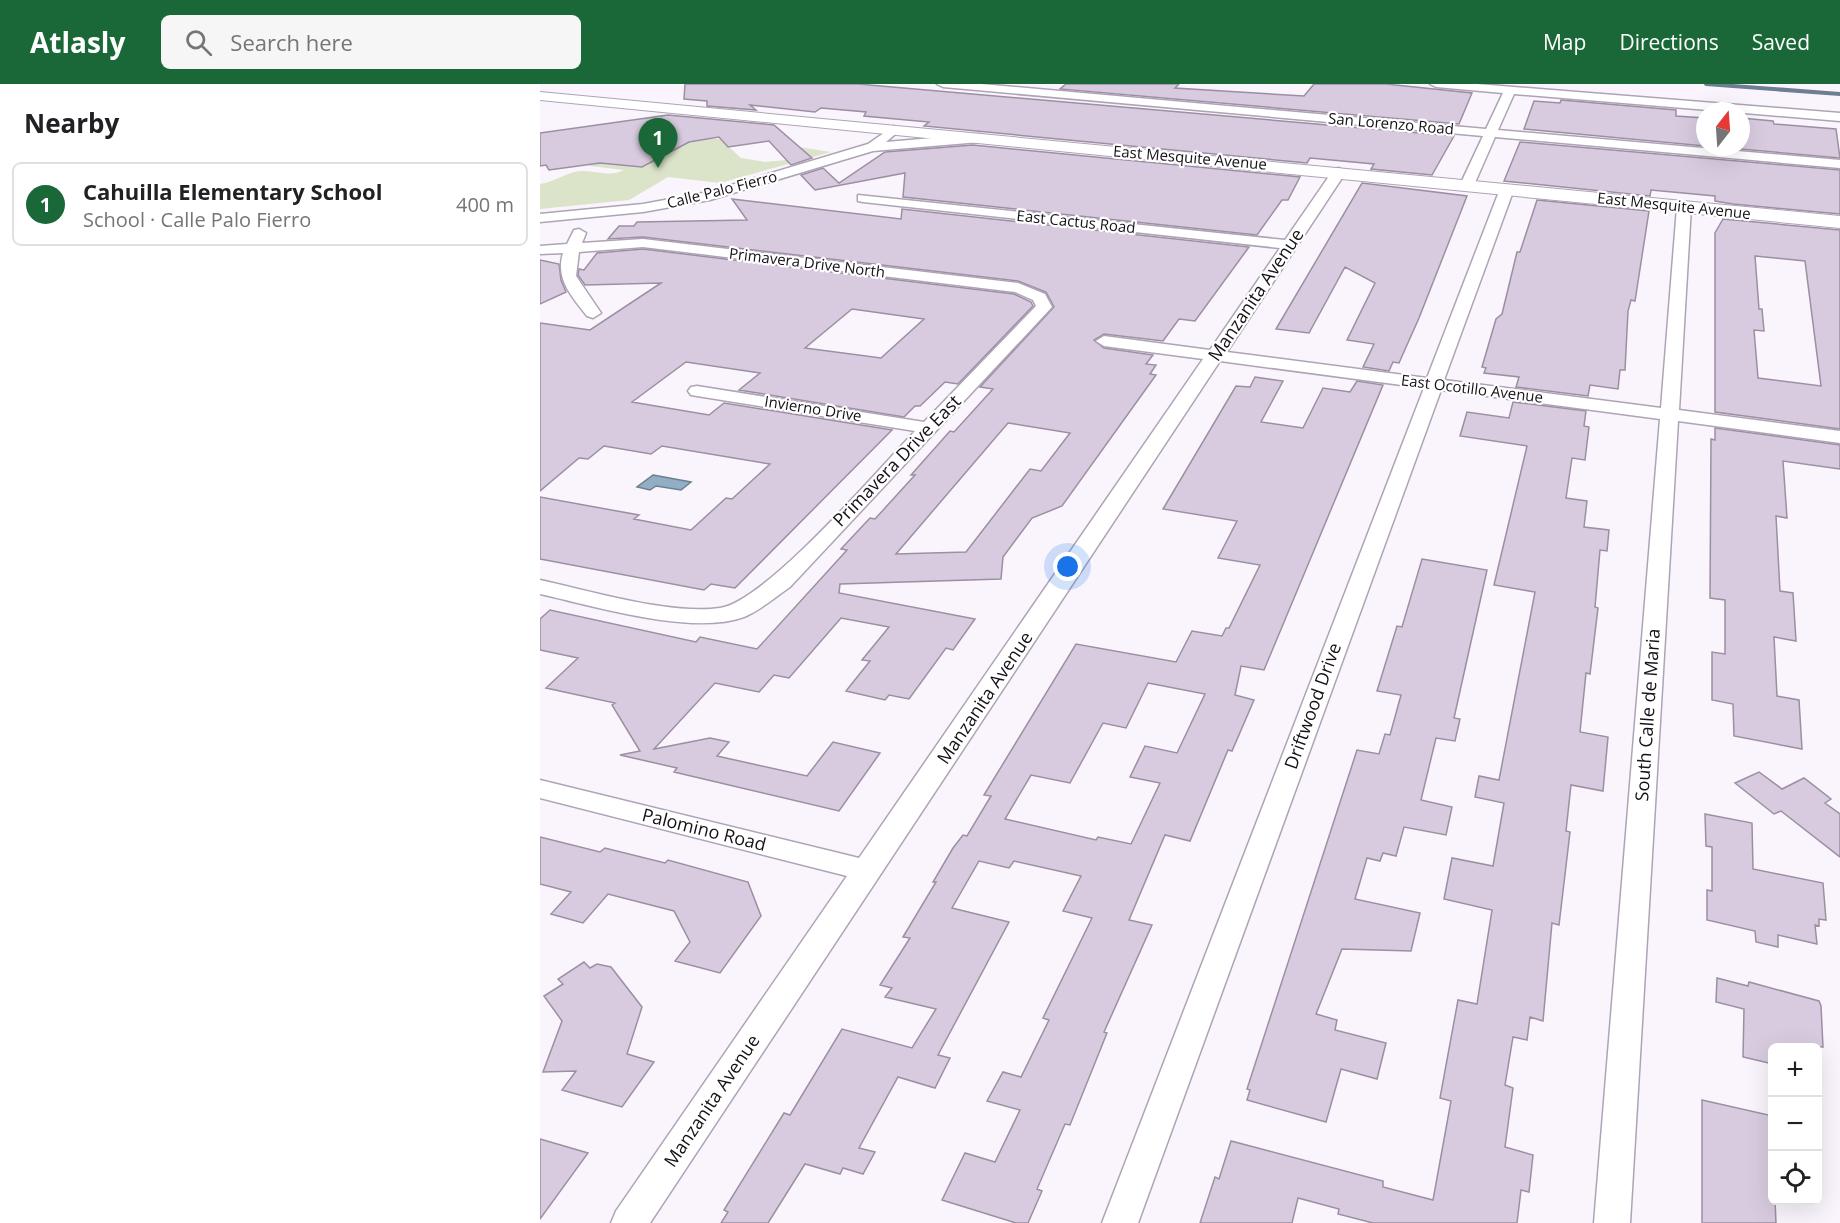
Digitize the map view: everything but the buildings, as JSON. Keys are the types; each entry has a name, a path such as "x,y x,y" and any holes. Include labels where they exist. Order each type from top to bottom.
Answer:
{"street":[{"name":"San Lorenzo Road","path":"943,84 1840,164"},
{"path":"1436,84 1840,117"},
{"path":"1467,185 1510,90"},
{"name":"East Mesquite Avenue","path":"540,96 1840,222"},
{"name":"Calle Palo Fierro","path":"540,218 643,208 710,196 872,147 894,130"},
{"path":"872,147 980,138"},
{"name":"Manzanita Avenue","path":"629,1223 1339,172"},
{"name":"Driftwood Drive","path":"1120,1223 1507,189"},
{"name":"East Cactus Road","path":"863,198 1289,246"},
{"name":"South Calle de Maria","path":"1612,1223 1684,207"},
{"path":"587,214 572,247 568,274 570,284 593,313"},
{"name":"Primavera Drive North","path":"540,250 643,243 1018,288 1039,297"},
{"name":"Primavera Drive East","path":"540,587 692,616 735,612 782,582 1044,307 1039,297"},
{"name":"East Ocotillo Avenue","path":"1104,341 1840,437"},
{"name":"Invierno Drive","path":"697,391 929,428"},
{"name":"Palomino Road","path":"540,789 868,872"}],"green space":[{"path":"720,139 741,158 765,162 786,160 799,147 831,152 720,183 668,177 629,200 540,209 540,184 581,171 609,173 624,170 590,166 589,158"}],"water":[{"path":"653,475 691,482 681,490 656,486 650,490 637,487"}],"waterway":[{"path":"1706,84 1840,94"}],"place":[{"name":"Cahuilla Elementary School","path":"658,168"}]}
